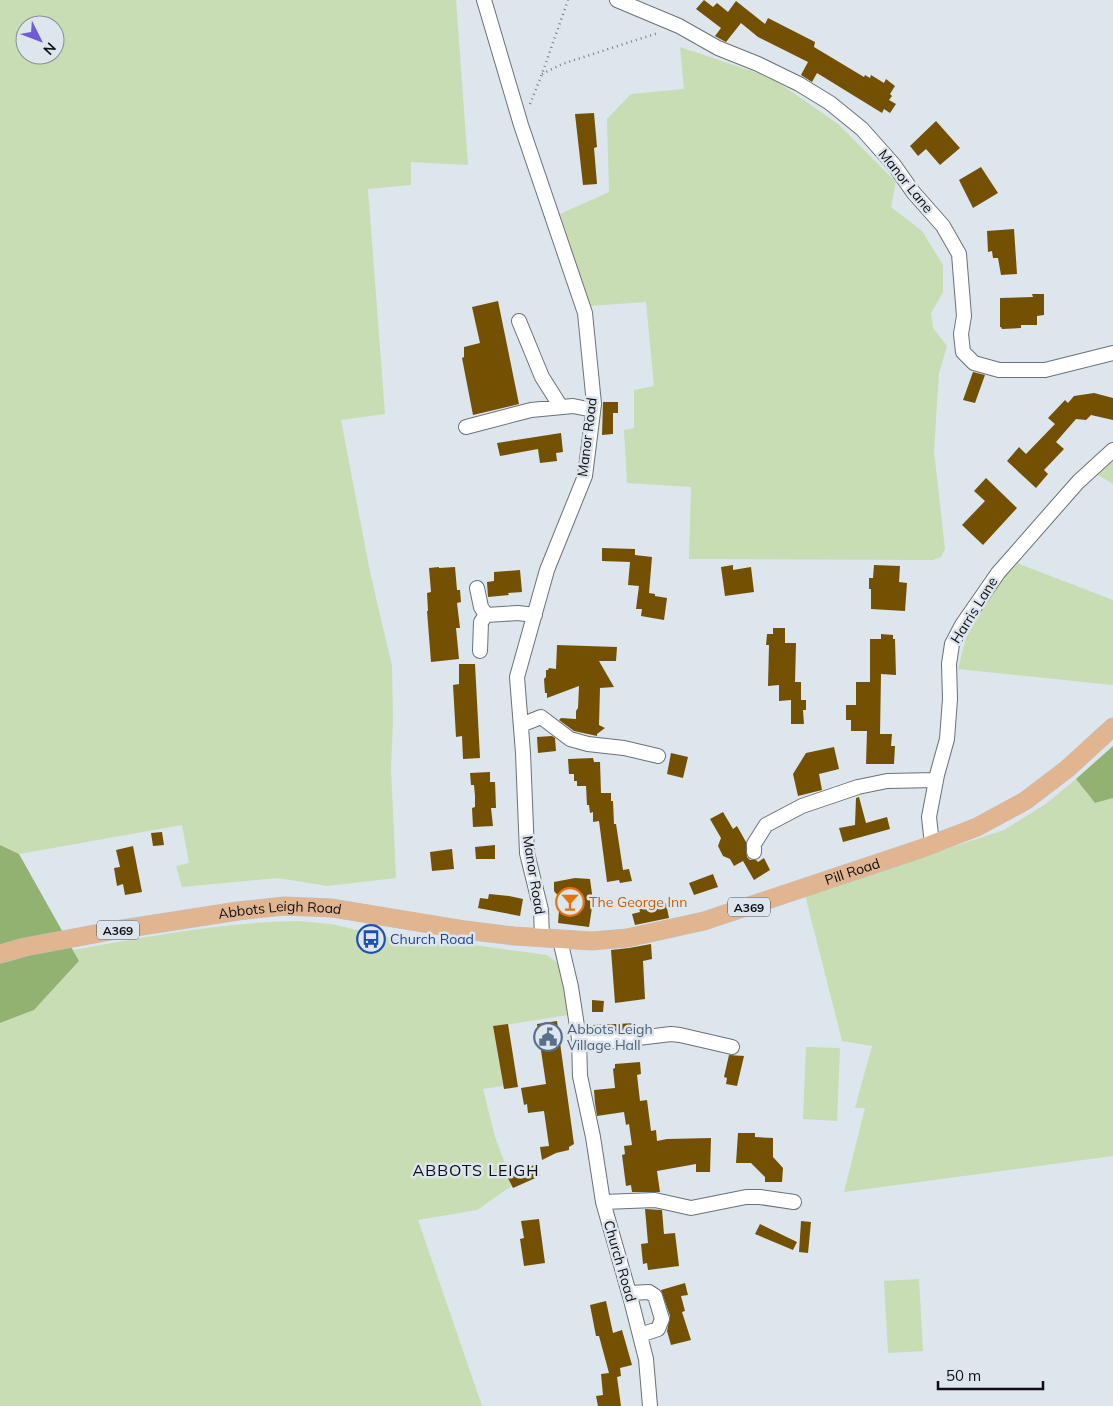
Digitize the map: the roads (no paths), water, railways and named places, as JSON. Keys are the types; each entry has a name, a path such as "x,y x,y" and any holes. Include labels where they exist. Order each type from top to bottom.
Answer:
{"main road":[{"name":"Pill Road","path":"560,940 592,941 614,935 628,938 704,921 775,899 977,827 1025,802 1113,728"},
{"name":"Abbots Leigh Road","path":"0,954 25,947 116,930 238,911 284,906 332,908 465,930 560,940"}],"street":[{"name":"Manor Road","path":"484,0 521,125 585,313 594,404 584,476 547,570 517,677 527,853 541,910 542,938"},
{"name":"Manor Lane","path":"617,0 679,26 718,48 758,64 799,84 830,103 862,129 943,226 959,254 964,316 961,334 963,352 974,363 999,370 1046,370 1113,353"},
{"path":"519,321 542,377 561,407"},
{"path":"466,427 531,410 572,406 593,410"},
{"name":"Harris Lane","path":"932,844 929,817 947,739 950,699 949,664 952,644 971,611 998,573 1078,482 1113,450"},
{"path":"477,588 481,607 486,615"},
{"path":"486,615 518,613 535,615"},
{"path":"480,651 481,622 486,615"},
{"path":"521,726 541,717 570,738 588,744 624,748 658,756"},
{"path":"754,852 754,844 766,825 802,806 858,787 887,781 936,780"},
{"name":"Church Road","path":"560,940 579,1040 580,1076 593,1137 603,1202 630,1293 646,1359 650,1406"},
{"path":"579,1040 595,1043 671,1034 732,1047"},
{"path":"603,1202 655,1200 691,1208 746,1197 794,1202"},
{"path":"630,1293 649,1292 655,1296 662,1319 658,1329 640,1335"}],"place":[{"name":"The George Inn","path":"570,902"},
{"name":"Church Road","path":"371,939"},
{"name":"Abbots Leigh Village Hall","path":"548,1037"}],"district":[{"name":"ABBOTS LEIGH","path":"476,1170"}]}
